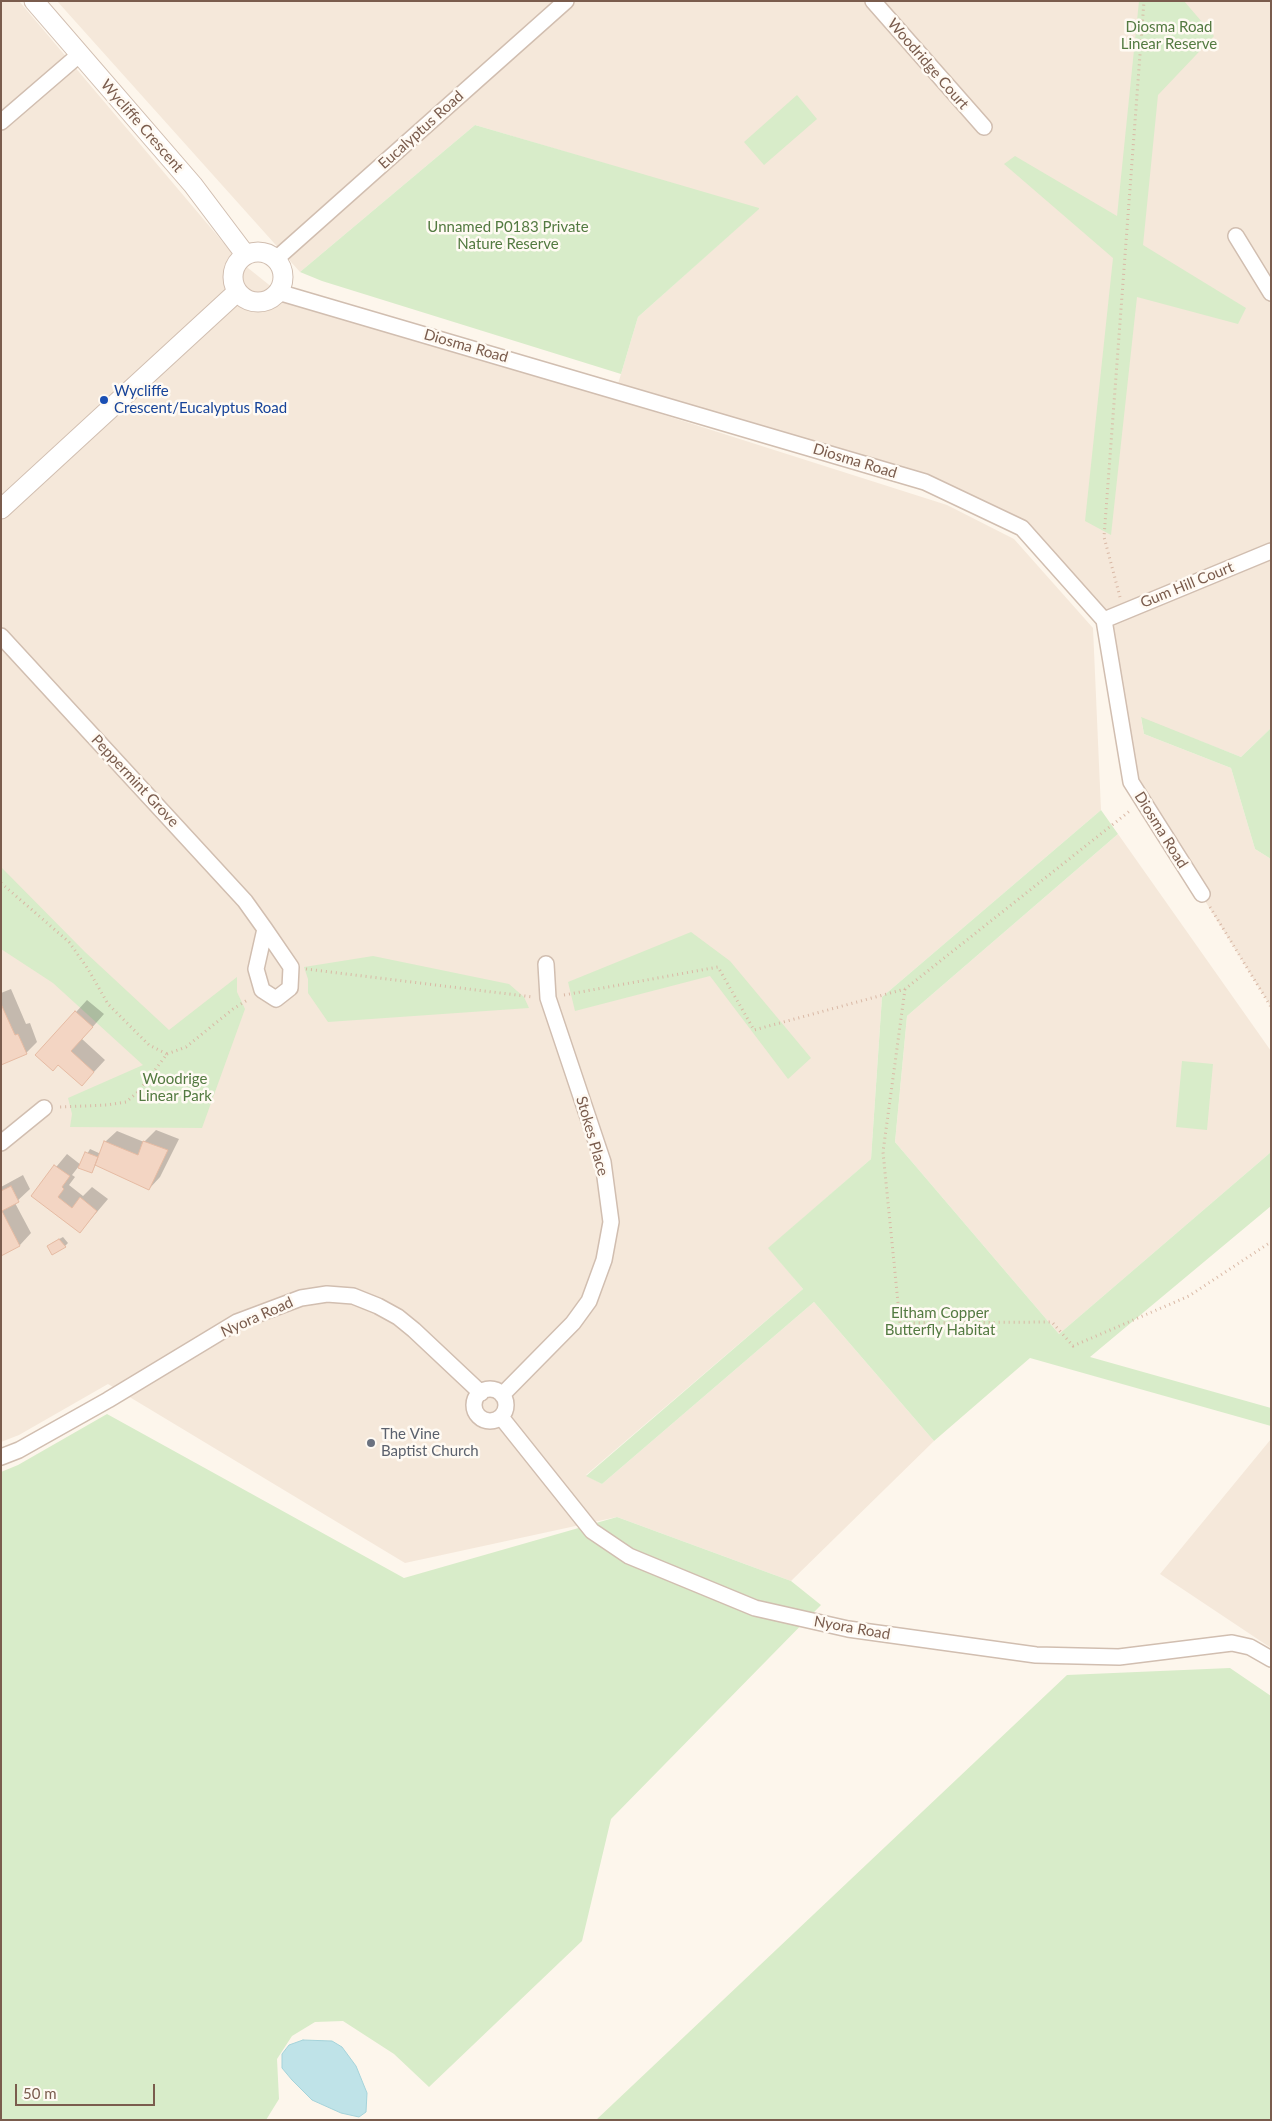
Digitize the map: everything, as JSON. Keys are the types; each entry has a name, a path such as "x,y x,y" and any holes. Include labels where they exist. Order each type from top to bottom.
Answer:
{"street":[{"name":"Wycliffe Crescent","path":"34,1 193,185 245,254"},
{"name":"Eucalyptus Road","path":"276,259 566,1"},
{"name":"Woodridge Court","path":"873,1 984,127"},
{"path":"1,122 80,54"},
{"path":"1236,236 1271,293"},
{"path":"261,251 276,259 282,272 283,279 278,292 266,301 250,301 237,292 232,276 234,267 245,254 261,251"},
{"path":"1,509 237,292"},
{"name":"Diosma Road","path":"278,292 925,482 1022,528 1104,620 1131,782 1202,894"},
{"name":"Gum Hill Court","path":"1104,620 1271,551"},
{"name":"Peppermint Grove","path":"1,636 245,901 291,967"},
{"path":"265,929 256,969 262,990 276,999 290,988 291,967"},
{"name":"Stokes Place","path":"502,1395 573,1323 589,1301 604,1260 611,1222 603,1162 548,998 546,964"},
{"path":"1,1143 44,1108"},
{"name":"Nyora Road","path":"1,1458 19,1450 108,1400 237,1322 285,1303 327,1294 353,1296 378,1306 408,1326 481,1393"},
{"path":"490,1390 502,1395 506,1406 501,1417 487,1420 478,1416 475,1406 481,1393 490,1390"},
{"name":"Nyora Road","path":"501,1417 592,1531 629,1556 755,1608 848,1629 1036,1655 1119,1657 1232,1643 1250,1647 1271,1660"}],"path":[{"path":"1104,620 1122,595 1104,537 1144,1"},
{"path":"291,967 548,998 718,966 754,1030 905,989 1143,800"},
{"path":"1,883 68,942 88,968 108,1004 149,1045 168,1054"},
{"path":"1202,894 1271,1007"},
{"path":"905,989 883,1152 900,1323 1052,1322 1073,1346 1189,1296 1271,1242"},
{"path":"44,1108 107,1105 126,1102 139,1092 168,1054 186,1047 232,1009 262,990"}],"shaded area":[{"path":"1,1 19,1 238,260 278,292 947,505 1014,539 1093,628 1101,810 882,997 871,1159 769,1248 803,1289 586,1475 602,1484 814,1302 934,1441 791,1581 617,1517 405,1563 108,1384 19,1435 1,1442"},
{"path":"57,1 1271,1 1271,728 1241,757 1141,718 1144,734 1231,768 1255,849 1271,859 1271,1007 1131,782 1104,620 1022,528 925,482 618,384 638,317 758,209 475,125 300,272"},
{"path":"1118,834 1271,1051 1271,1152 1059,1334 895,1142 907,1016"},
{"path":"1271,1439 1271,1648 1160,1574"}],"green space":[{"name":"Diosma Road Linear Reserve","path":"1139,1 1184,1 1214,36 1158,95 1143,245 1246,308 1238,324 1137,297 1111,535 1085,521 1113,258 1004,164 1015,156 1117,216"},
{"path":"797,95 817,119 764,165 744,142"},
{"name":"Unnamed P0183 Private Nature Reserve","path":"475,125 759,209 638,317 621,374 322,281 300,272"},
{"path":"1141,717 1241,757 1271,728 1271,859 1255,849 1231,768 1144,734"},
{"name":"Eltham Copper Butterfly Habitat","path":"1101,810 1118,834 907,1016 895,1142 1059,1334 1271,1152 1271,1206 1090,1357 1271,1408 1271,1426 1030,1358 934,1441 814,1302 602,1484 586,1476 803,1289 768,1248 871,1159 882,997"},
{"name":"Woodrige Linear Park","path":"1,867 85,952 169,1030 237,977 237,992 245,1009 202,1128 70,1127 72,1114 68,1098 143,1065 53,983 1,949"},
{"path":"691,932 730,961 811,1058 788,1079 710,976 575,1011 568,982"},
{"path":"373,956 509,984 524,997 529,1008 328,1022 308,993 308,979 304,967"},
{"path":"1182,1061 1213,1064 1207,1130 1176,1127"},
{"path":"107,1414 404,1578 617,1517 791,1581 821,1605 611,1819 582,1941 429,2087 394,2054 343,2021 315,2022 292,2036 277,2059 279,2099 266,2120 1,2120 1,1472 18,1465"},
{"path":"1230,1668 1271,1696 1271,2120 596,2120 1067,1675"}],"water":[{"path":"303,2040 332,2041 342,2047 356,2066 367,2093 366,2112 359,2117 341,2113 312,2100 292,2080 282,2068 282,2054 289,2045"}],"building":[{"path":"1,1004 15,1035 18,1034 27,1054 1,1065"},
{"path":"75,1011 93,1027 71,1051 94,1072 82,1086 58,1065 53,1071 35,1055"},
{"path":"104,1141 138,1155 143,1141 168,1150 149,1190 95,1165"},
{"path":"85,1152 98,1157 92,1173 78,1168"},
{"path":"54,1165 70,1176 58,1197 72,1208 80,1197 97,1211 80,1233 31,1196"},
{"path":"11,1186 19,1202 2,1211 20,1246 1,1256 1,1191"},
{"path":"59,1239 66,1247 52,1255 47,1246"}],"place":[{"name":"Wycliffe Crescent/Eucalyptus Road","path":"104,400"},
{"name":"The Vine Baptist Church","path":"371,1443"}]}
